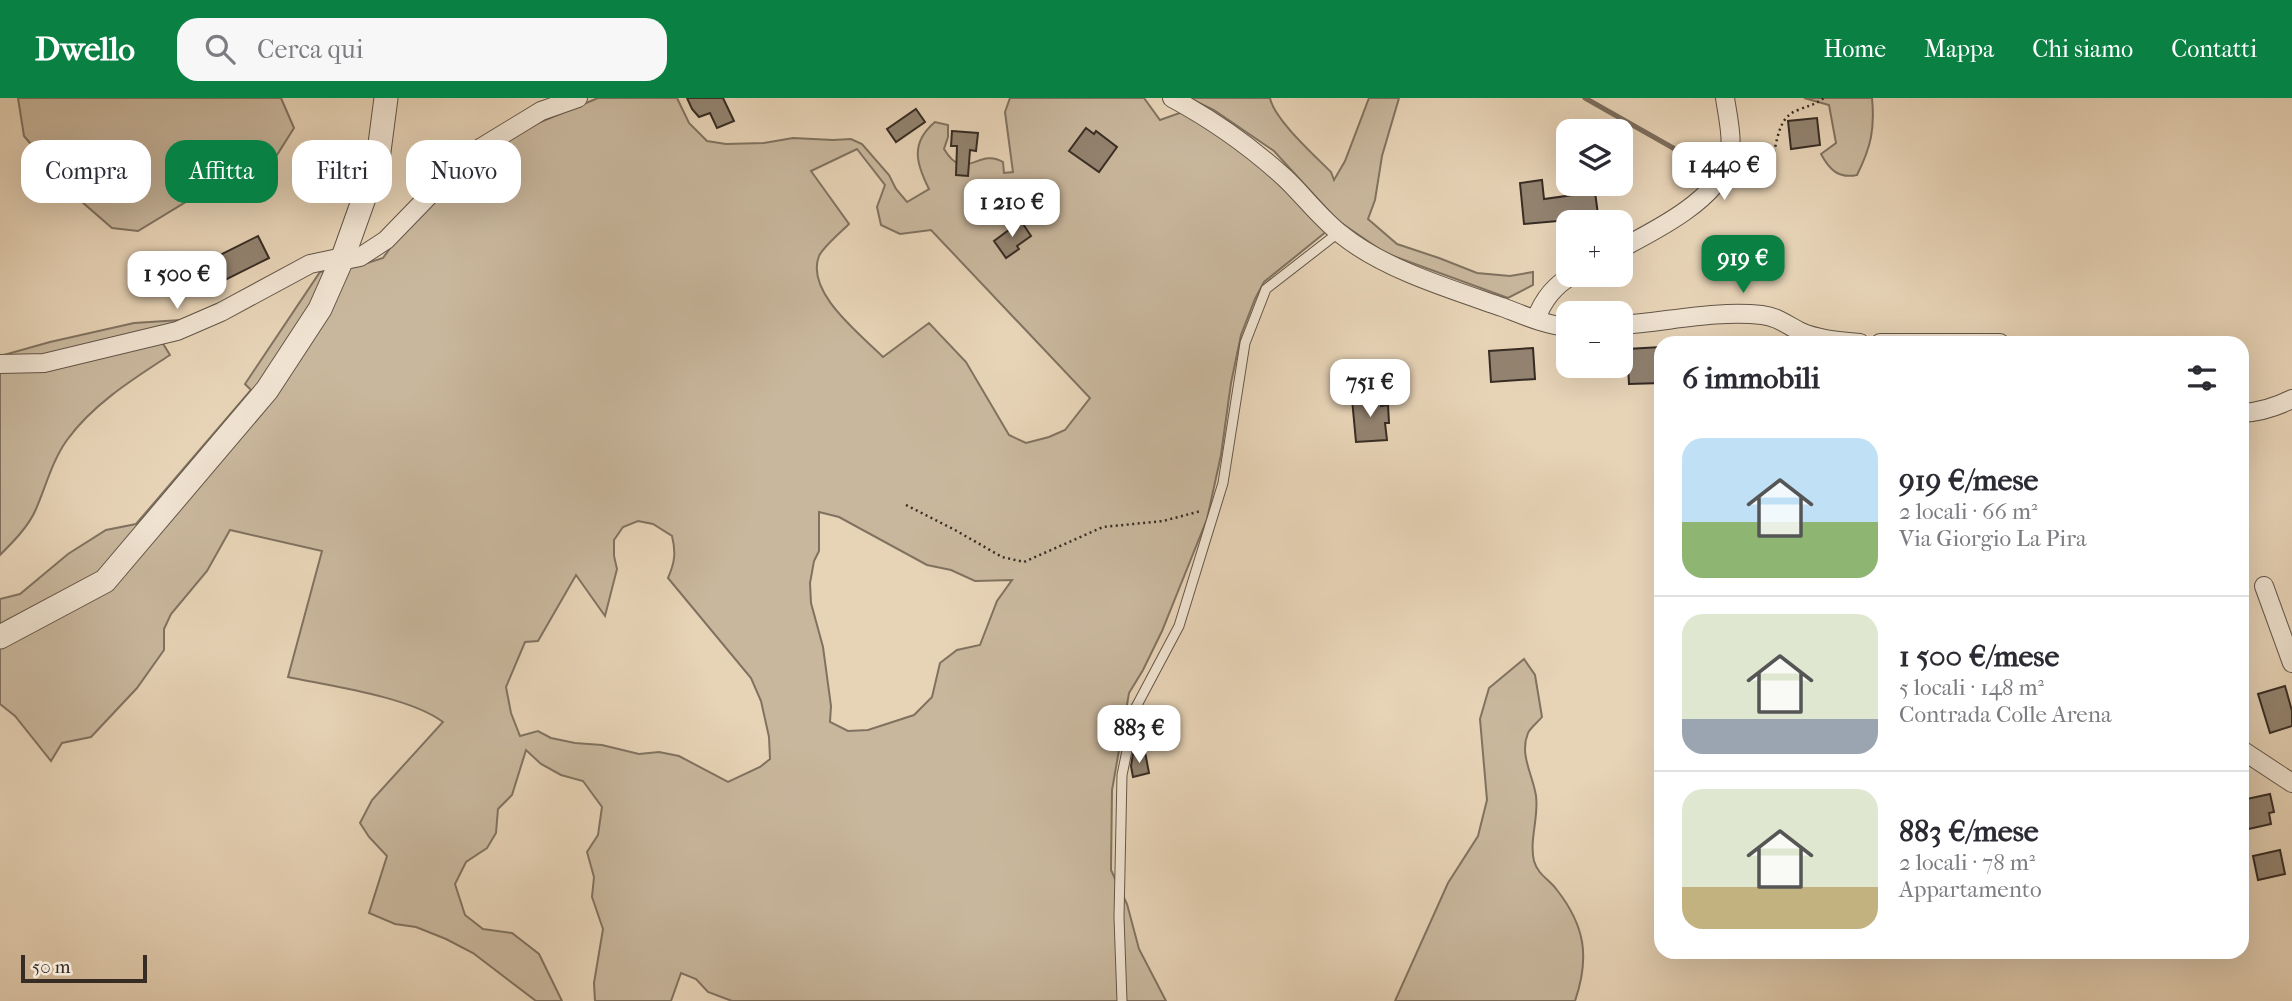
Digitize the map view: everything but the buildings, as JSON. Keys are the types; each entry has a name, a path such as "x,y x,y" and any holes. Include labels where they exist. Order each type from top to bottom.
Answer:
{"street":[{"path":"0,637 105,581 267,390 320,309 343,257 378,159 386,98"},
{"path":"0,364 44,363 177,331 221,312 310,264 343,257 360,257 386,240 477,150 542,104 578,98"},
{"path":"1172,98 1196,111 1265,160 1338,233 1361,250 1388,264 1536,320 1556,324"},
{"path":"1633,242 1690,208 1719,180 1728,161 1730,138 1725,98"},
{"path":"1536,320 1543,300 1557,287"},
{"path":"1633,324 1751,314 1784,321 1808,336"},
{"path":"2249,412 2292,399"},
{"path":"2264,586 2292,663"},
{"path":"2249,755 2290,782 2292,800"}],"lane":[{"path":"1122,1001 1119,917 1122,775 1136,707 1179,626 1217,505 1223,483 1245,343 1266,289 1338,233"}],"path":[{"path":"1774,152 1783,121 1794,111 1824,98"},
{"path":"906,505 1002,557 1024,562 1103,527 1163,520 1217,505"}],"shaded area":[{"path":"18,98 281,98 294,128 278,153 278,140 165,140 165,203 184,203 138,231 112,228 83,203 151,203 151,140 27,140 24,136"},
{"path":"598,98 677,98 689,123 707,141 726,144 764,143 793,138 851,139 862,144 889,175 907,202 929,189 921,171 918,154 922,138 935,122 948,125 944,149 959,164 994,159 1003,162 1004,173 1013,172 1005,112 1010,98 1144,98 1160,120 1185,111 1267,169 1327,231 1264,282 1255,299 1241,335 1221,455 1207,519 1162,631 1129,693 1112,790 1111,870 1127,904 1139,949 1166,1001 732,1001 708,992 696,979 681,973 671,1001 595,1001 594,983 603,929 592,897 594,877 587,852 598,835 602,807 583,781 561,775 541,764 526,750 512,795 498,809 496,833 487,848 466,862 455,884 465,915 483,929 512,933 539,954 562,1001 536,1001 473,953 416,927 395,924 369,913 387,856 360,823 372,800 443,722 429,713 391,699 288,677 322,551 230,530 207,571 171,614 164,629 164,650 137,688 91,737 62,743 51,761 15,716 0,704 0,599 20,594 68,554 106,530 136,524 251,390 245,384 320,272 355,267 383,258 404,229 431,203 521,203 521,140 506,140 526,128","holes":["857,149 885,185 877,207 881,225 900,234 931,230 1090,398 1065,430 1026,443 1009,435 966,362 929,323 883,357 827,298 817,270 819,256 849,224 811,171","819,512 839,517 927,565 951,570 975,581 1012,580 997,601 980,645 957,650 940,663 932,697 914,715 868,730 848,731 830,722 831,706 823,647 811,603 810,583 814,561 819,551","638,521 653,524 672,536 674,557 668,578 751,678 761,701 769,737 770,759 760,767 728,782 679,756 659,752 639,754 602,745 575,743 551,738 538,731 520,736 511,713 506,687 525,642 538,641 576,575 605,616 617,569 614,540 623,527"]},
{"path":"1189,98 1270,98 1279,116 1331,172 1334,180 1345,161 1369,98 1399,98 1368,219 1397,244 1477,273 1510,276 1533,272 1533,285 1508,298 1385,253 1337,220 1274,151 1214,110"},
{"path":"1804,98 1872,98 1871,138 1857,175 1844,176 1827,164 1821,154 1836,143 1829,105"},
{"path":"233,297 162,342 170,355 114,393 77,427 57,456 29,522 0,555 0,356 134,323 181,320"},
{"path":"1524,659 1535,675 1542,717 1530,729 1525,749 1536,796 1534,861 1538,870 1566,903 1579,929 1583,956 1580,985 1575,1001 1395,1001 1448,883 1478,836 1487,800 1480,719 1489,688"}],"waterway":[{"path":"1585,98 1689,157"}]}
